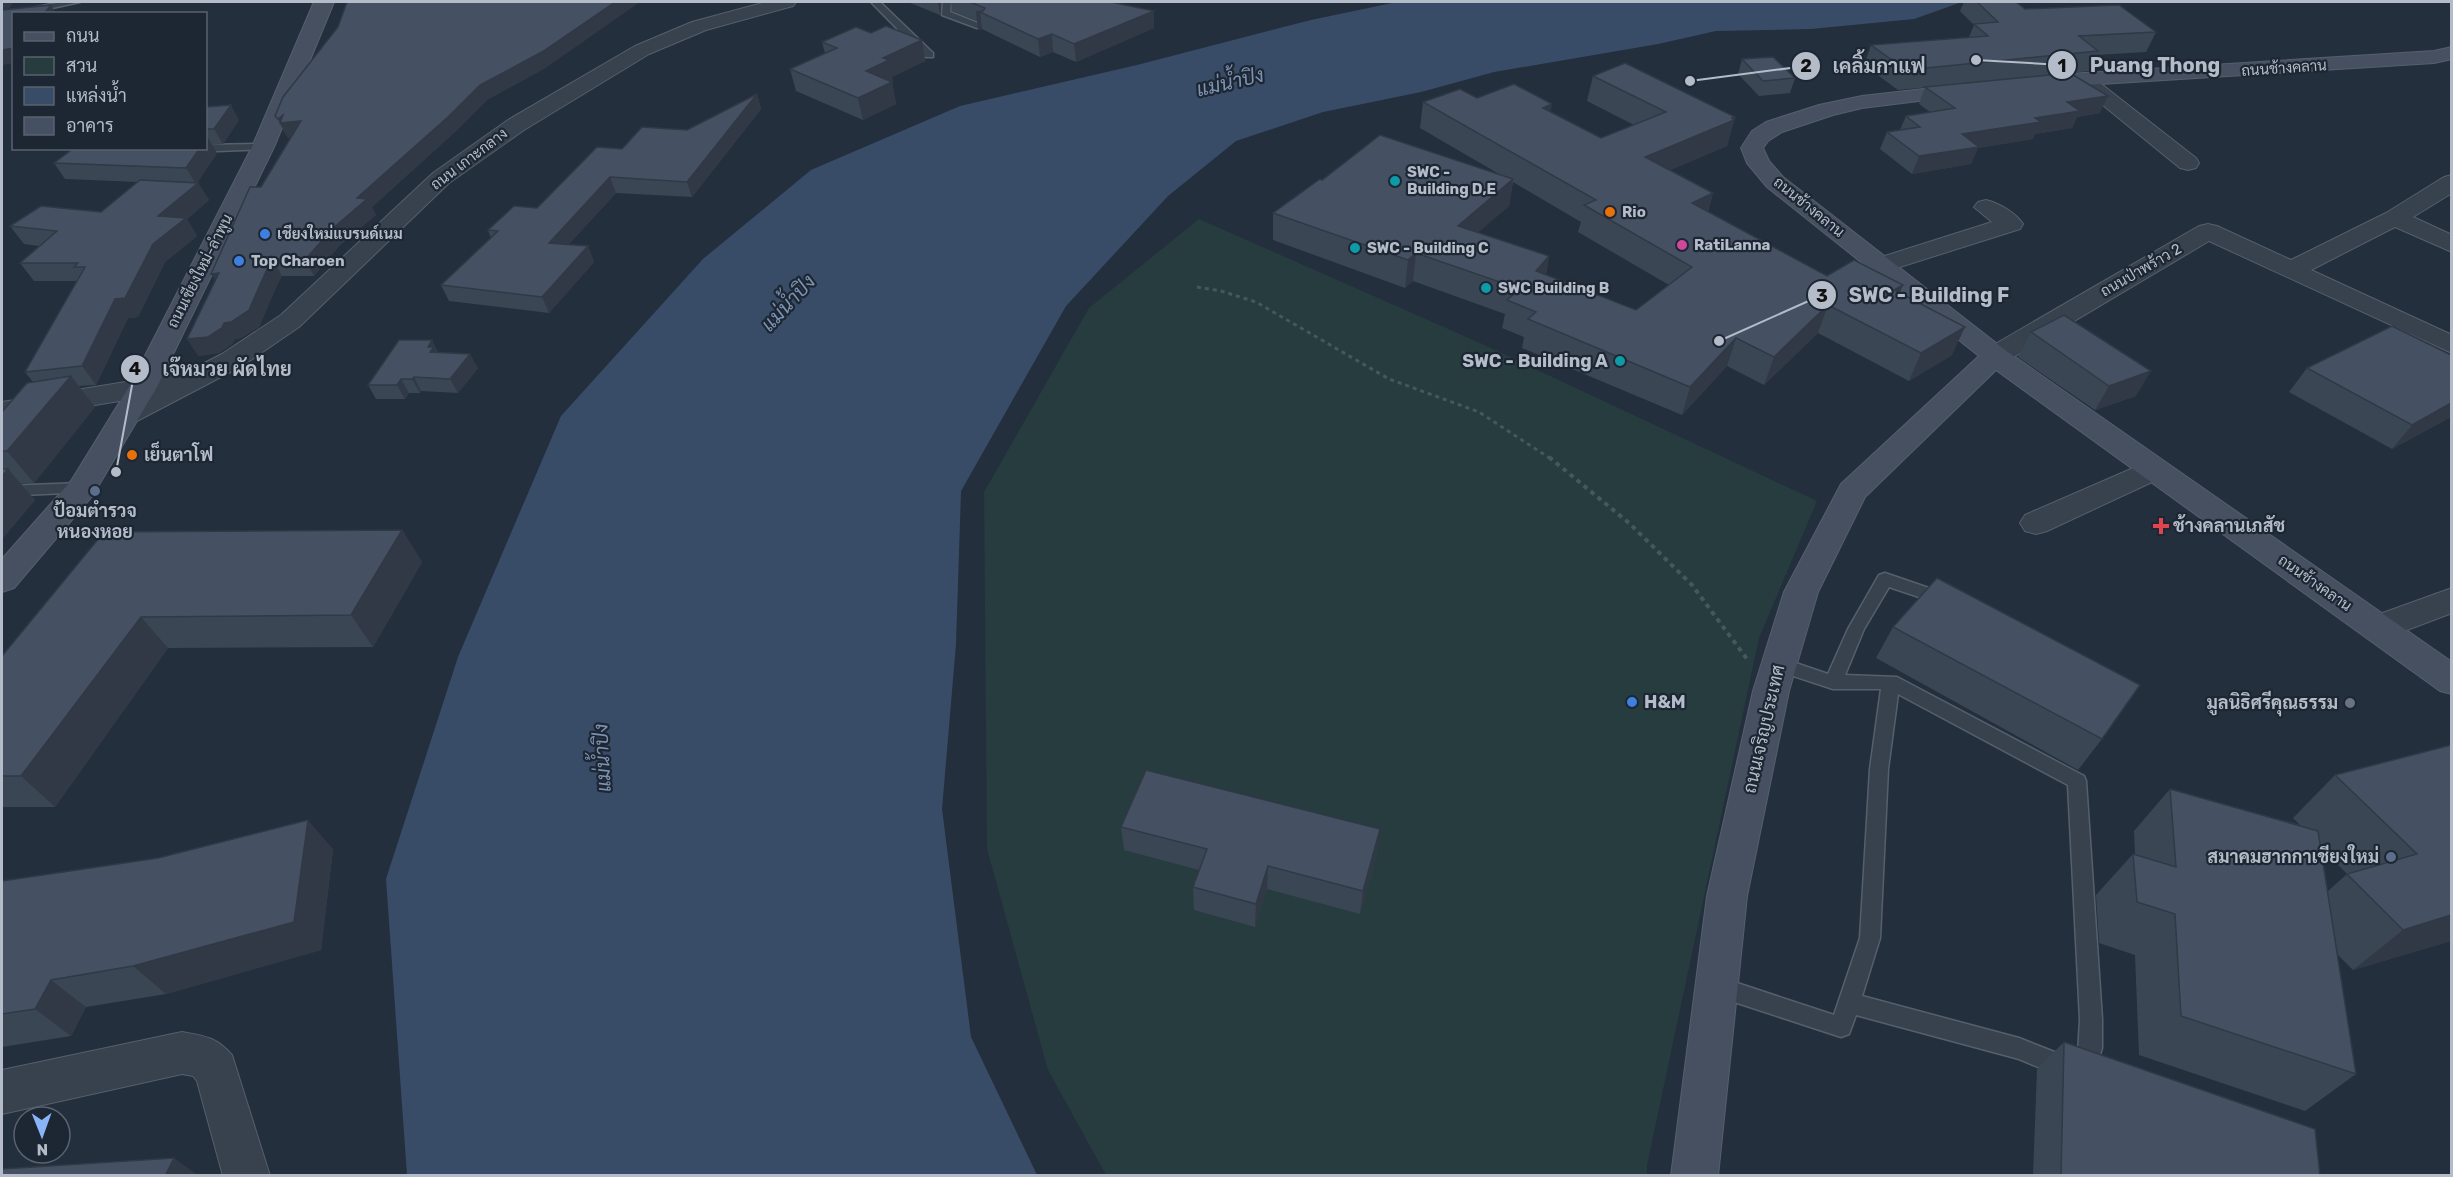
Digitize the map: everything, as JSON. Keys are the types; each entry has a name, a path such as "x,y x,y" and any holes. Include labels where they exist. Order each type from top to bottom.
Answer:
{"street":[{"name":"ถนนเชียงใหม่-ลำพูน","path":"2,580 82,488 143,387 263,147 324,2"},
{"name":"ถนน เกาะกลาง","path":"125,416 232,360 290,321 441,178 516,125 642,50 699,26 786,2"},
{"name":"ถนนช้างคลาน","path":"2013,85 2434,57 2451,53"},
{"path":"2084,80 2188,163"},
{"name":"ถนนช้างคลาน","path":"1990,88 1862,102 1827,110 1774,127 1760,136 1752,148 1758,163 1775,182 1995,356 2451,681"},
{"path":"2293,269 2396,218 2451,182"},
{"path":"1881,265 2011,224 1986,207"},
{"path":"2396,218 2451,245"},
{"name":"ถนนป่าพร้าว 2","path":"1995,356 2208,231 2293,269"},
{"path":"2293,269 2451,345"},
{"name":"ถนนเจริญประเทศ","path":"1694,1176 1715,985 1728,896 1774,677 1801,592 1852,491 1995,356"},
{"name":"ถนน เกาะกลาง","path":"2,411 191,381"},
{"path":"2036,522 2154,469"},
{"path":"2378,628 2451,600"},
{"path":"2,1092 182,1053 205,1057 216,1070 247,1176"}],"lane":[{"path":"24,11 75,2"},
{"path":"875,2 929,56"},
{"path":"947,2 945,13 980,26"},
{"path":"207,149 263,147"},
{"path":"2,491 82,488"},
{"path":"1833,682 1857,629 1885,579 1941,597 1962,608"},
{"path":"1774,677 1833,682 1891,682 2078,781 2091,1048 2086,1066 2062,1066 2019,1049 1849,1003"},
{"path":"1715,985 1841,1027 1870,938 1879,769 1891,682"}],"path":[{"path":"1197,287 1221,291 1256,302 1389,378 1479,412 1546,455 1629,523 1692,585 1774,677"}],"green space":[{"path":"1199,219 1480,343 1817,501 1759,638 1647,1165 1647,1175 1106,1175 1048,1070 987,849 984,492 1089,308"}],"water":[{"name":"แม่น้ำปิง","path":"1397,2 2030,2 1959,3 1914,19 1811,29 1716,31 1658,44 1494,72 1421,92 1323,112 1236,141 1168,196 1066,306 961,491 956,644 942,809 971,1037 1037,1175 407,1175 386,879 458,657 561,416 703,259 811,170 960,106 1137,65 1311,20"}],"building":[{"path":"347,2 615,2 542,52 480,85 449,116 357,198 367,199 332,229 305,260 273,260 249,310 231,322 224,323 222,328 208,337 187,339 219,273 211,274 250,187 261,187 301,121 280,123 283,115 278,119 275,116 283,97 338,27"},
{"path":"970,2 1111,2 1154,11 1074,44 1052,34 1038,39 976,12 983,11 985,8"},
{"path":"1977,2 2016,2 2025,9 2119,5 2156,32 2079,36 2098,51 1906,70 1871,45 1988,36 1974,24 1998,22"},
{"path":"51,5 46,12 12,12 12,48 2,50 2,10"},
{"path":"886,26 922,40 883,58 889,60 866,71 892,82 858,98 790,69 837,48 822,42 856,27 871,33"},
{"path":"1773,57 1795,78 1763,81 1742,59"},
{"path":"1625,63 1735,117 1732,118 1734,120 1645,157 1713,193 1692,203 1827,276 1854,260 1903,285 1894,290 1965,327 1921,353 1828,305 1774,357 1736,338 1690,387 1528,319 1536,312 1507,300 1520,289 1416,253 1408,260 1273,213 1320,179 1322,180 1380,135 1513,179 1458,226 1549,256 1536,271 1636,310 1692,267 1584,205 1596,200 1423,102 1460,89 1477,98 1514,84 1552,104 1543,108 1601,138 1666,112 1593,76"},
{"path":"2070,73 2108,96 2067,102 2080,111 2035,118 2041,122 1962,134 1979,147 1919,156 1887,132 1920,127 1906,116 1955,108 1925,87"},
{"path":"757,94 687,182 610,177 549,243 588,246 542,297 441,285 498,231 488,230 514,206 537,208 597,147 622,149 642,127 687,130"},
{"path":"231,105 214,129 207,129 207,107"},
{"path":"71,150 199,150 186,168 54,163"},
{"path":"140,180 198,183 158,216 186,218 153,244 125,298 115,299 82,366 25,372 85,267 74,267 78,263 20,263 57,231 10,226 41,206 101,212"},
{"path":"2064,315 2151,371 2109,386 2031,332"},
{"path":"2392,326 2451,355 2451,403 2412,425 2307,368"},
{"path":"399,340 432,340 428,347 434,347 430,352 470,354 450,379 414,377 401,379 397,385 368,385"},
{"path":"71,376 7,451 2,451 2,412 27,383"},
{"path":"402,530 351,615 141,617 21,776 2,776 2,656 104,532"},
{"path":"1937,578 2140,685 2102,739 1893,627"},
{"path":"2451,745 2451,915 2403,930 2347,874 2417,854 2335,775"},
{"path":"1146,770 1380,829 1363,891 1268,866 1256,904 1193,887 1207,849 1121,827"},
{"path":"2170,789 2318,831 2356,1074 2181,1016 2175,914 2137,902 2133,854 2176,867"},
{"path":"308,820 294,922 133,966 51,980 35,1009 2,1014 2,881 158,858"},
{"path":"2064,1042 2315,1129 2320,1176 2061,1176"},
{"path":"174,1158 165,1176 2,1176 2,1169"}],"place":[{"name":"Puang Thong","path":"1976,60"},
{"name":"เคลิ้มกาแฟ","path":"1690,81"},
{"name":"SWC - Building D,E","path":"1395,181"},
{"name":"Rio","path":"1610,212"},
{"name":"เชียงใหม่แบรนด์เนม","path":"265,234"},
{"name":"RatiLanna","path":"1682,245"},
{"name":"SWC - Building C","path":"1355,248"},
{"name":"Top Charoen","path":"239,261"},
{"name":"SWC Building B","path":"1486,288"},
{"name":"SWC - Building F","path":"1719,341"},
{"name":"SWC - Building A","path":"1620,361"},
{"name":"เย็นตาโฟ","path":"132,455"},
{"name":"เจ๊หมวย ผัดไทย","path":"116,472"},
{"name":"ป้อมตำรวจ หนองหอย","path":"95,491"},
{"name":"ช้างคลานเภสัช","path":"2161,526"},
{"name":"H&M","path":"1632,702"},
{"name":"มูลนิธิศรีคุณธรรม","path":"2350,703"},
{"name":"สมาคมฮากกาเชียงใหม่","path":"2391,857"}]}
